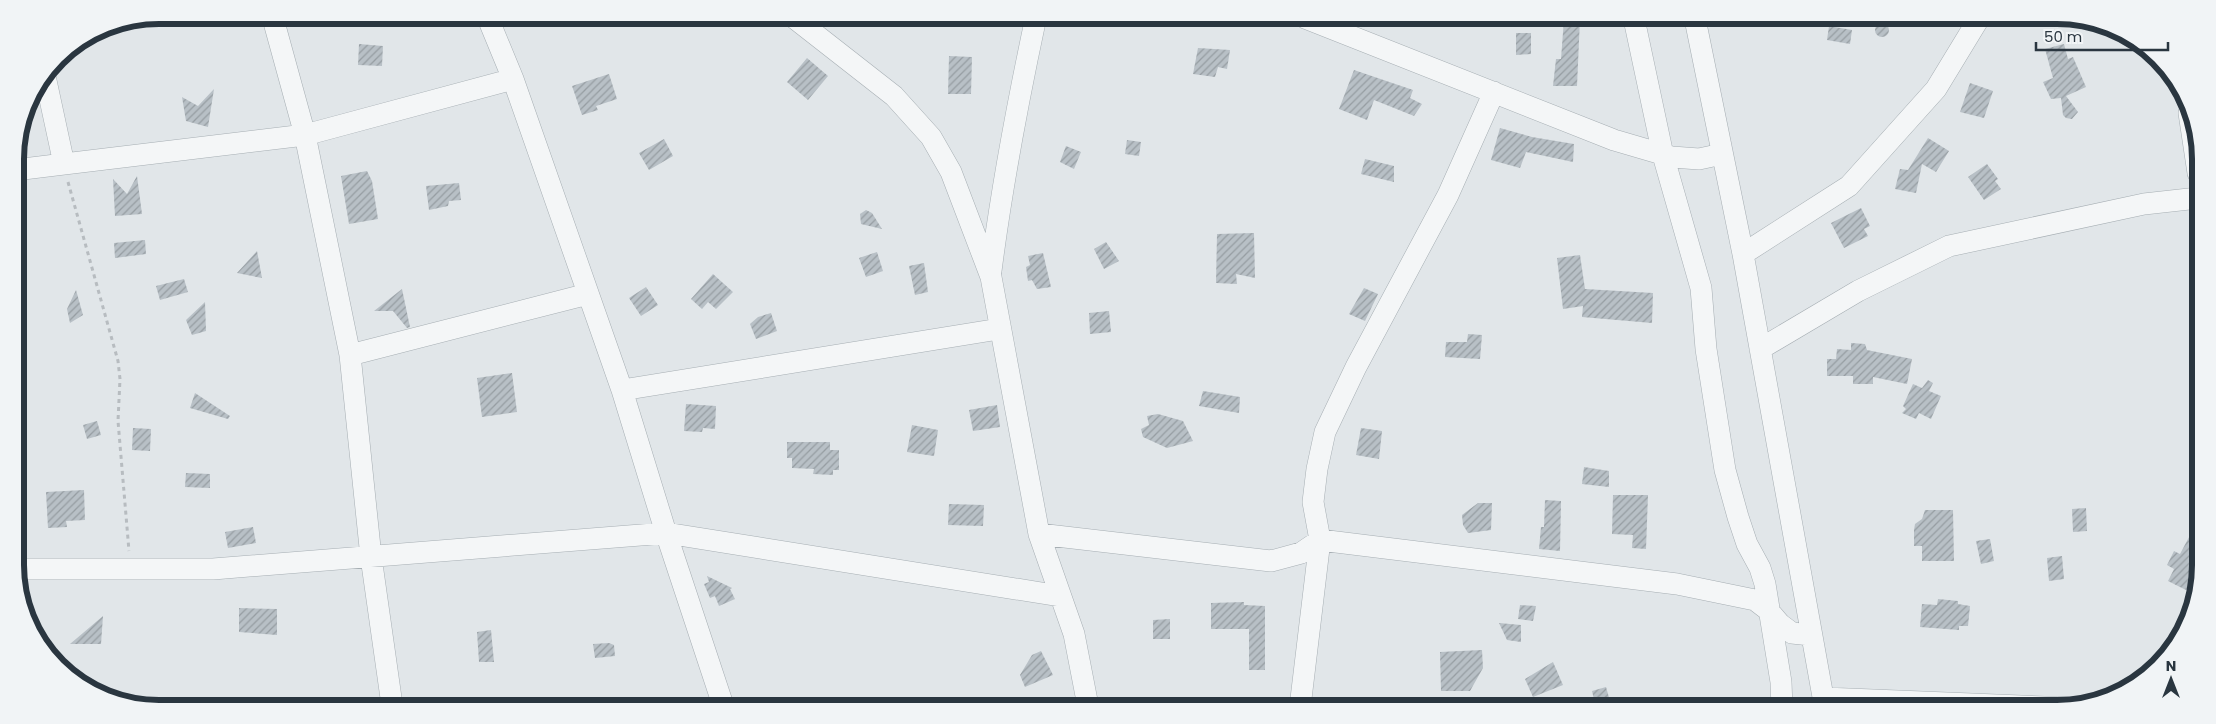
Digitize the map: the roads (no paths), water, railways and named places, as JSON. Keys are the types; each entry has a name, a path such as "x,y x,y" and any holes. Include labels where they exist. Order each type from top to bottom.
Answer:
{"street":[{"path":"274,24 305,135 350,355 371,557 391,700"},
{"path":"490,24 513,79 622,390 666,533 721,700"},
{"path":"802,24 894,96 930,137 951,172 991,277 999,329 1039,534 1074,634 1087,700"},
{"path":"991,277 1008,155 1035,24"},
{"path":"1320,24 1614,140 1663,155 1699,159 1722,154"},
{"path":"1635,24 1663,155 1701,288 1706,349 1724,470 1747,544 1760,568 1765,584 1781,682 1782,700"},
{"path":"1696,24 1743,254 1823,700"},
{"path":"1743,254 1850,186 1936,89 1976,24"},
{"path":"24,169 305,135 513,79"},
{"path":"47,84 64,164"},
{"path":"1301,700 1320,540 1313,502 1317,469 1325,432 1356,367 1448,195 1494,92"},
{"path":"1760,348 1858,292 1949,246 2144,204 2192,199"},
{"path":"350,355 588,294"},
{"path":"622,390 999,329"},
{"path":"24,569 130,570 213,568 666,533 1060,596"},
{"path":"1039,534 1271,562 1301,553 1320,540 1678,584 1755,600 1792,633 1811,635"}]}
